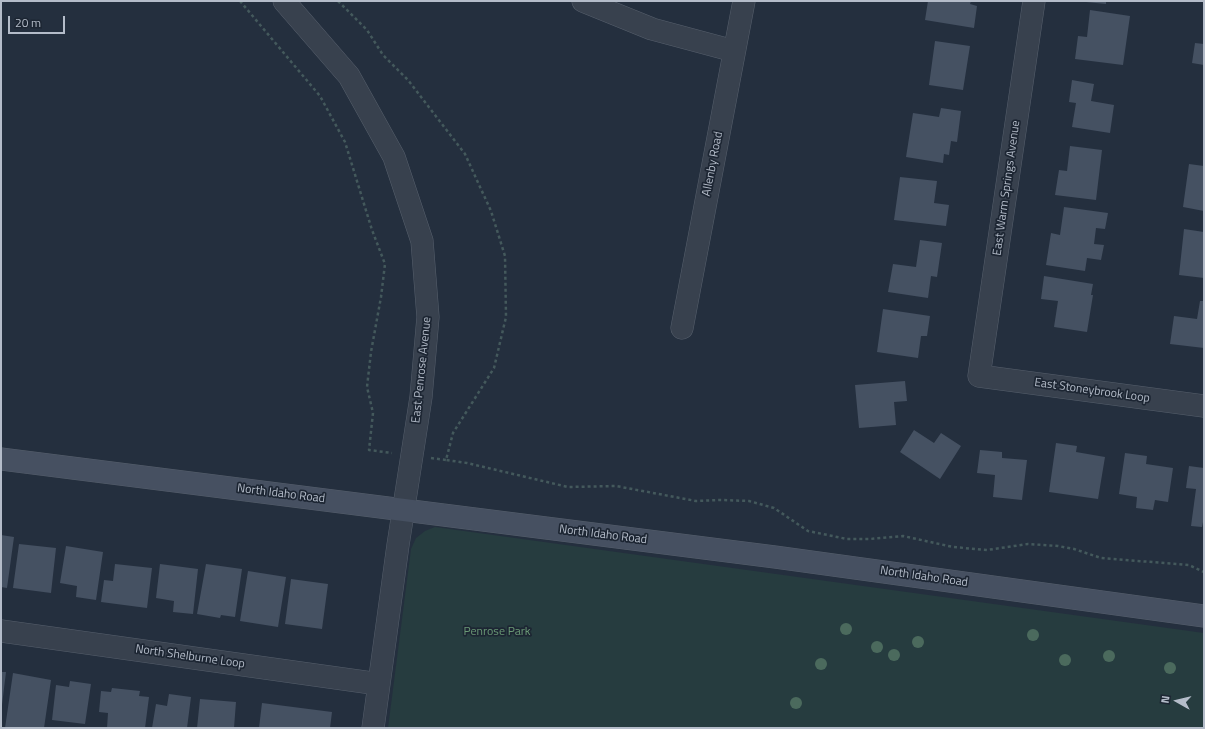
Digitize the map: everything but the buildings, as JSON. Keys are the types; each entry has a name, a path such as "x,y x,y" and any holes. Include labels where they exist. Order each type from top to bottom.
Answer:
{"main road":[{"name":"North Idaho Road","path":"1,459 776,557 1204,616"}],"street":[{"name":"East Penrose Avenue","path":"284,1 348,76 394,157 422,241 428,318 421,397 398,546 373,728"},
{"path":"583,1 652,29 734,51"},
{"name":"Allenby Road","path":"682,328 744,1"},
{"name":"East Warm Springs Avenue","path":"979,376 1034,1"},
{"name":"East Stoneybrook Loop","path":"979,376 1204,406"},
{"name":"North Shelburne Loop","path":"1,631 379,684"}],"path":[{"path":"240,1 320,96 345,142 372,230 385,264 381,298 371,352 368,387 373,413 369,450"},
{"path":"338,1 367,30 383,55 408,80 465,154 491,211 505,256 506,317 494,368 453,433 446,460 467,463 568,487 616,486 696,501 749,501 774,508 808,531 847,539 870,539 903,536 953,547 988,550 1028,544 1058,546 1074,549 1101,558 1189,565 1204,572"}],"green space":[{"name":"Penrose Park","path":"435,527 1204,633 1204,728 388,728 411,549 416,538 425,531"}]}
